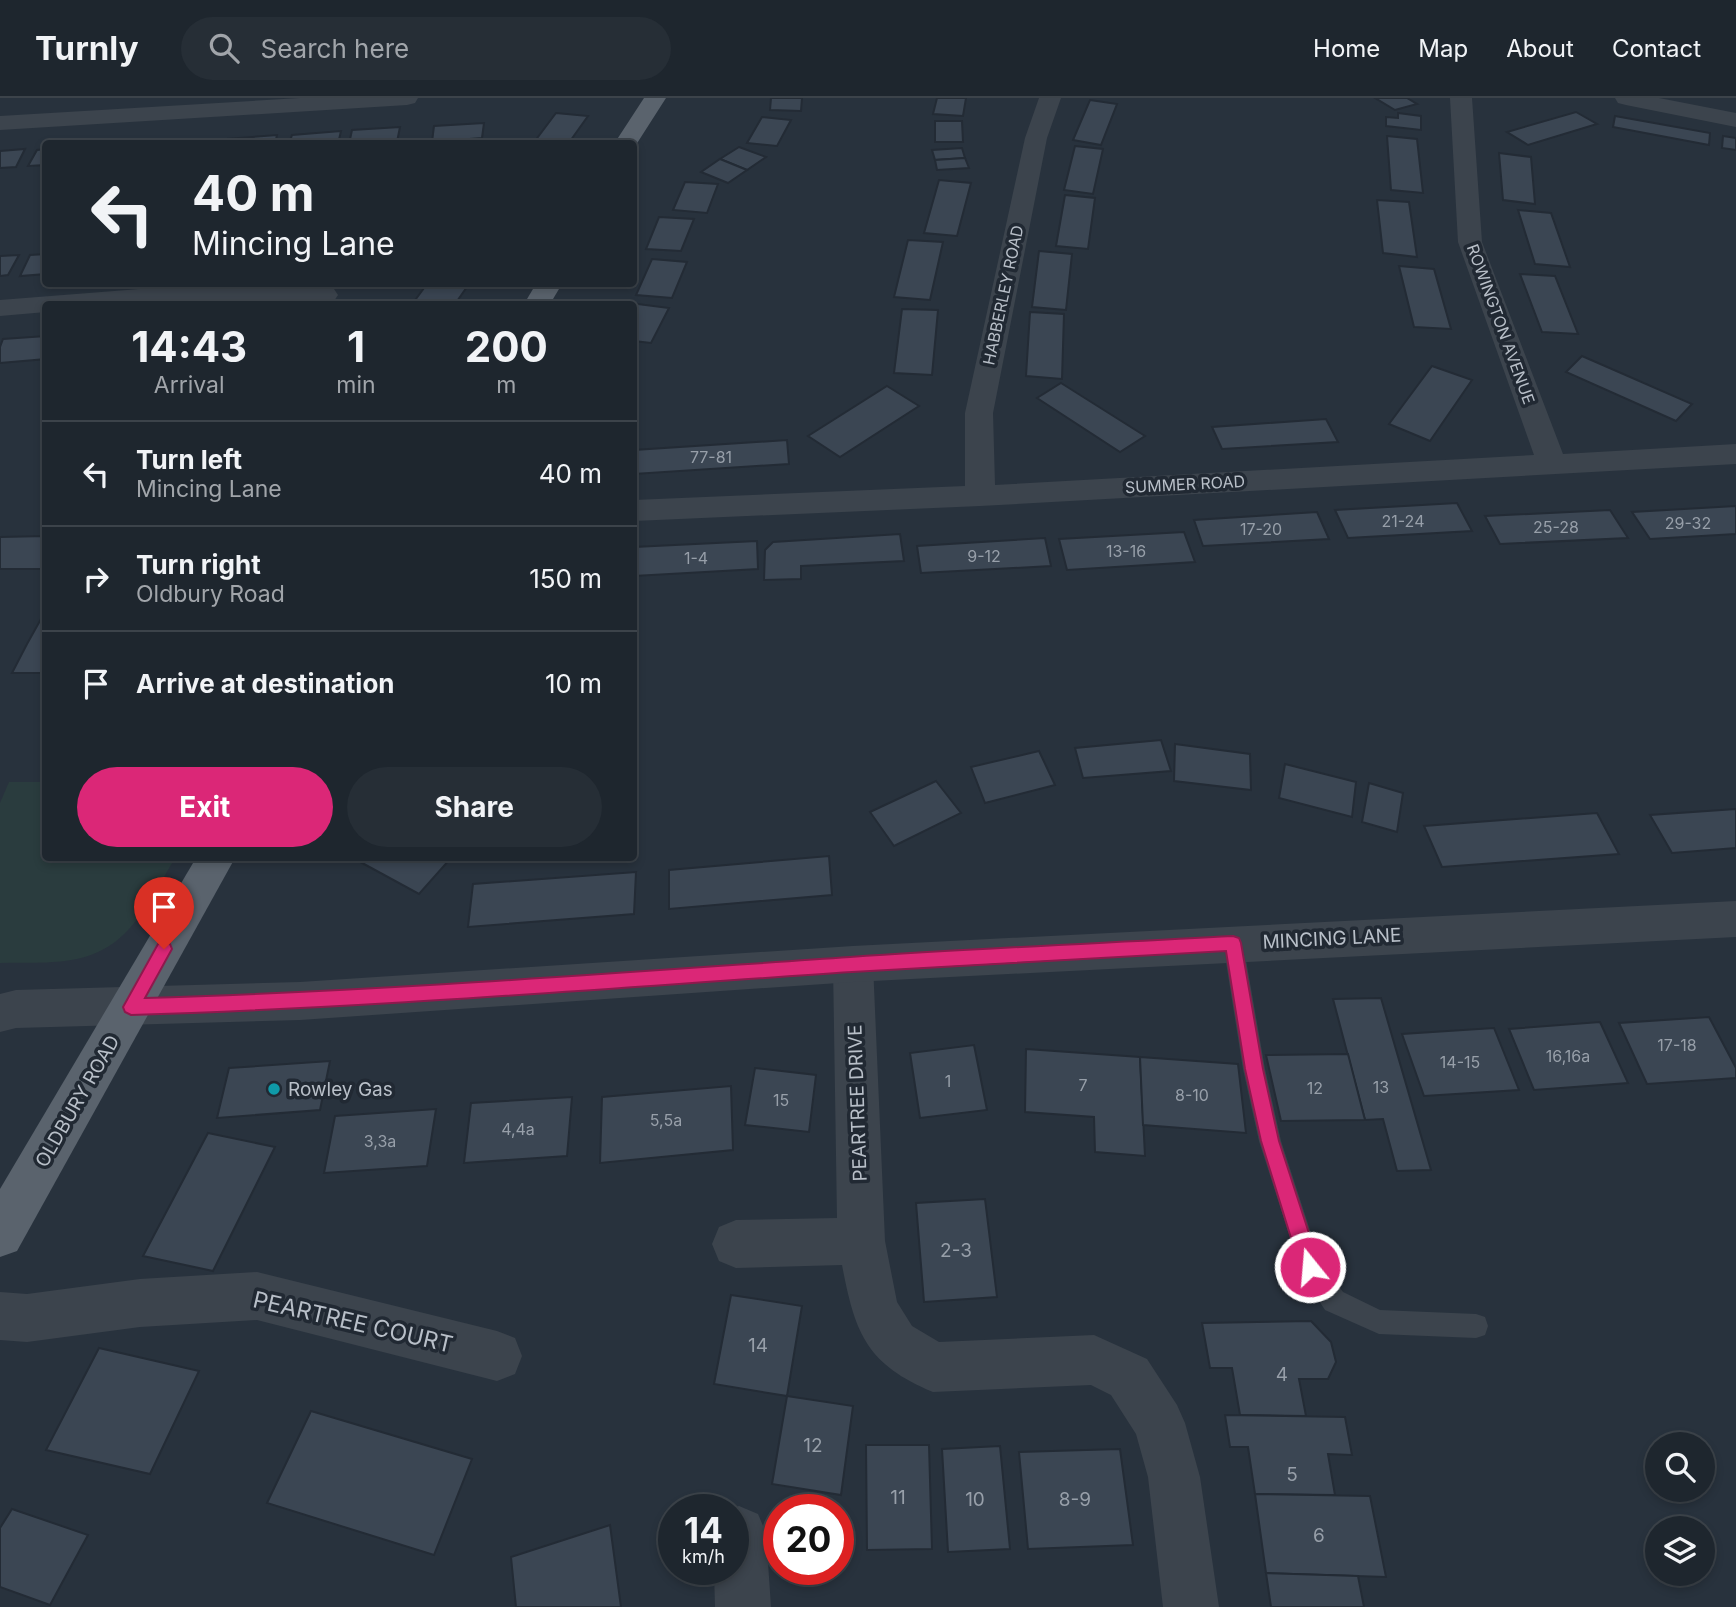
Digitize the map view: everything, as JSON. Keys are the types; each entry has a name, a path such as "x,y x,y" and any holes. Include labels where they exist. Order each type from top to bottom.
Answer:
{"main road":[{"path":"628,140 655,98"},
{"name":"OLDBURY ROAD","path":"0,1234 214,861"}],"street":[{"path":"0,123 407,98"},
{"name":"HABBERLEY ROAD","path":"980,496 979,413 1036,138 1050,98"},
{"name":"ROWINGTON AVENUE","path":"1461,98 1470,242 1552,463"},
{"path":"1626,98 1736,120"},
{"path":"93,301 212,292 300,292 325,295"},
{"path":"0,308 42,305"},
{"name":"SUMMER ROAD","path":"637,511 980,496 1736,454"},
{"name":"MINCING LANE","path":"5,1008 300,1001 487,991 853,964 1736,919"},
{"name":"PEARTREE DRIVE","path":"853,964 861,1241 875,1311 895,1343 933,1367 1094,1360 1129,1377 1159,1423 1174,1477 1191,1607"},
{"path":"736,1244 861,1241"},
{"name":"PEARTREE COURT","path":"0,1316 27,1318 140,1303 257,1297 497,1356"},
{"path":"742,1585 743,1607"}],"lane":[{"path":"1233,943 1254,1069 1270,1141 1310,1267 1334,1301 1379,1322 1476,1326"}],"shaded area":[{"path":"9,782 42,782 42,861 173,861 135,922 126,933 102,950 65,961 0,963 0,803"}],"building":[{"path":"771,98 802,98 801,111 770,110"},
{"path":"937,98 966,98 963,116 933,114"},
{"path":"1375,98 1407,98 1417,104 1395,110"},
{"path":"1090,100 1117,104 1101,145 1073,140"},
{"path":"1576,112 1597,124 1528,145 1507,132"},
{"path":"556,113 588,116 571,140 536,140"},
{"path":"1398,113 1421,116 1421,130 1386,126 1386,117 1398,118"},
{"path":"1615,116 1710,133 1709,145 1613,127"},
{"path":"762,117 791,120 777,146 747,143"},
{"path":"935,121 962,121 963,142 935,142"},
{"path":"484,123 482,138 457,140 432,140 434,126"},
{"path":"400,127 397,140 350,140 352,130"},
{"path":"341,131 339,140 290,140 292,135"},
{"path":"277,135 276,140 227,139"},
{"path":"1387,136 1417,139 1423,193 1391,190"},
{"path":"1723,136 1736,138 1736,150 1722,148"},
{"path":"1075,146 1103,149 1093,194 1064,190"},
{"path":"739,147 766,157 747,170 720,159"},
{"path":"962,148 965,158 935,160 932,150"},
{"path":"25,149 16,167 0,168 0,151"},
{"path":"42,149 42,165 28,166 37,150"},
{"path":"1499,153 1531,157 1535,204 1503,200"},
{"path":"965,158 969,168 937,170 935,160"},
{"path":"720,159 747,170 728,183 701,172"},
{"path":"939,180 971,183 957,236 924,233"},
{"path":"685,182 718,184 707,213 673,210"},
{"path":"1065,195 1095,198 1088,249 1056,246"},
{"path":"1377,200 1409,202 1417,257 1383,253"},
{"path":"1518,210 1551,213 1570,267 1535,264"},
{"path":"659,217 694,219 681,251 646,249"},
{"path":"908,240 943,242 930,300 894,297"},
{"path":"1039,251 1072,254 1066,310 1032,307"},
{"path":"42,254 42,274 20,276 30,255"},
{"path":"19,255 8,275 0,276 0,256"},
{"path":"652,259 687,262 672,298 636,295"},
{"path":"1399,266 1434,269 1451,329 1414,327"},
{"path":"1520,274 1555,276 1578,334 1542,332"},
{"path":"425,287 467,287 457,301 414,301"},
{"path":"637,304 669,308 651,343 637,341"},
{"path":"902,309 938,310 932,375 894,373"},
{"path":"1030,312 1064,314 1062,379 1026,376"},
{"path":"42,336 42,359 0,363 3,339"},
{"path":"1582,356 1692,404 1676,421 1566,372"},
{"path":"1432,366 1472,380 1430,441 1389,424"},
{"path":"1061,383 1145,436 1120,452 1037,398"},
{"path":"887,386 919,406 840,457 808,436"},
{"path":"1326,419 1338,442 1222,449 1212,427"},
{"path":"787,440 789,464 637,474 637,450"},
{"path":"1457,503 1472,531 1348,538 1335,510"},
{"path":"1736,506 1736,534 1650,539 1632,512"},
{"path":"1610,510 1628,538 1500,544 1485,516"},
{"path":"1317,512 1329,539 1203,546 1194,520"},
{"path":"1184,532 1195,562 1067,570 1059,539"},
{"path":"900,534 904,561 801,566 801,579 764,580 765,550 773,542"},
{"path":"42,536 42,569 0,569 0,537"},
{"path":"1045,538 1051,566 921,573 917,546"},
{"path":"757,541 758,569 637,576 637,547"},
{"path":"42,617 42,673 12,673"},
{"path":"1161,740 1171,771 1083,778 1075,748"},
{"path":"1175,744 1250,754 1251,790 1174,781"},
{"path":"1039,751 1055,785 985,803 971,767"},
{"path":"1285,764 1356,782 1352,817 1279,798"},
{"path":"936,781 961,813 894,846 870,812"},
{"path":"1369,783 1403,793 1397,832 1362,822"},
{"path":"1736,809 1736,848 1672,853 1650,815"},
{"path":"1597,813 1619,854 1442,867 1424,826"},
{"path":"829,856 832,895 669,909 669,870"},
{"path":"358,861 448,861 419,894"},
{"path":"636,872 634,914 468,927 473,884"},
{"path":"1381,998 1431,1170 1397,1171 1383,1119 1365,1120 1333,999"},
{"path":"1709,1017 1736,1068 1736,1078 1647,1084 1619,1023"},
{"path":"1600,1022 1628,1083 1534,1090 1509,1029"},
{"path":"1494,1028 1519,1090 1424,1096 1402,1034"},
{"path":"974,1045 987,1110 920,1118 910,1053"},
{"path":"1026,1049 1140,1057 1145,1156 1095,1152 1094,1117 1025,1112"},
{"path":"1348,1054 1365,1120 1281,1121 1266,1055"},
{"path":"1140,1057 1238,1064 1246,1133 1143,1125"},
{"name":"Rowley Gas","path":"330,1061 320,1110 217,1118 229,1068"},
{"path":"755,1068 816,1075 809,1132 745,1125"},
{"path":"731,1086 733,1150 600,1163 602,1097"},
{"path":"572,1097 567,1156 464,1163 471,1103"},
{"path":"436,1109 427,1166 324,1173 335,1116"},
{"path":"208,1133 275,1147 213,1271 143,1256"},
{"path":"985,1199 997,1297 924,1302 916,1203"},
{"path":"731,1295 802,1306 787,1396 714,1384"},
{"path":"1311,1321 1331,1342 1336,1362 1328,1379 1299,1379 1306,1416 1240,1415 1232,1368 1210,1368 1202,1323"},
{"path":"99,1348 199,1371 150,1474 46,1450"},
{"path":"787,1396 853,1406 841,1494 772,1484"},
{"path":"311,1411 472,1459 434,1555 267,1503"},
{"path":"1225,1415 1345,1417 1352,1455 1328,1454 1335,1495 1255,1494 1248,1447 1230,1447"},
{"path":"866,1445 929,1445 932,1549 867,1550"},
{"path":"1000,1446 1010,1549 948,1552 942,1449"},
{"path":"1120,1449 1133,1545 1028,1549 1019,1452"},
{"path":"1255,1494 1370,1496 1386,1577 1266,1573"},
{"path":"12,1509 88,1535 50,1605 0,1587 0,1528"},
{"path":"610,1525 621,1607 516,1607 511,1557"},
{"path":"1266,1573 1358,1576 1364,1607 1271,1607"}],"place":[{"name":"Rowley Gas","path":"274,1089"}],"route":[{"path":"164,949 131,1007 487,991 853,964 1233,943 1254,1069 1270,1141 1310,1267"}]}
